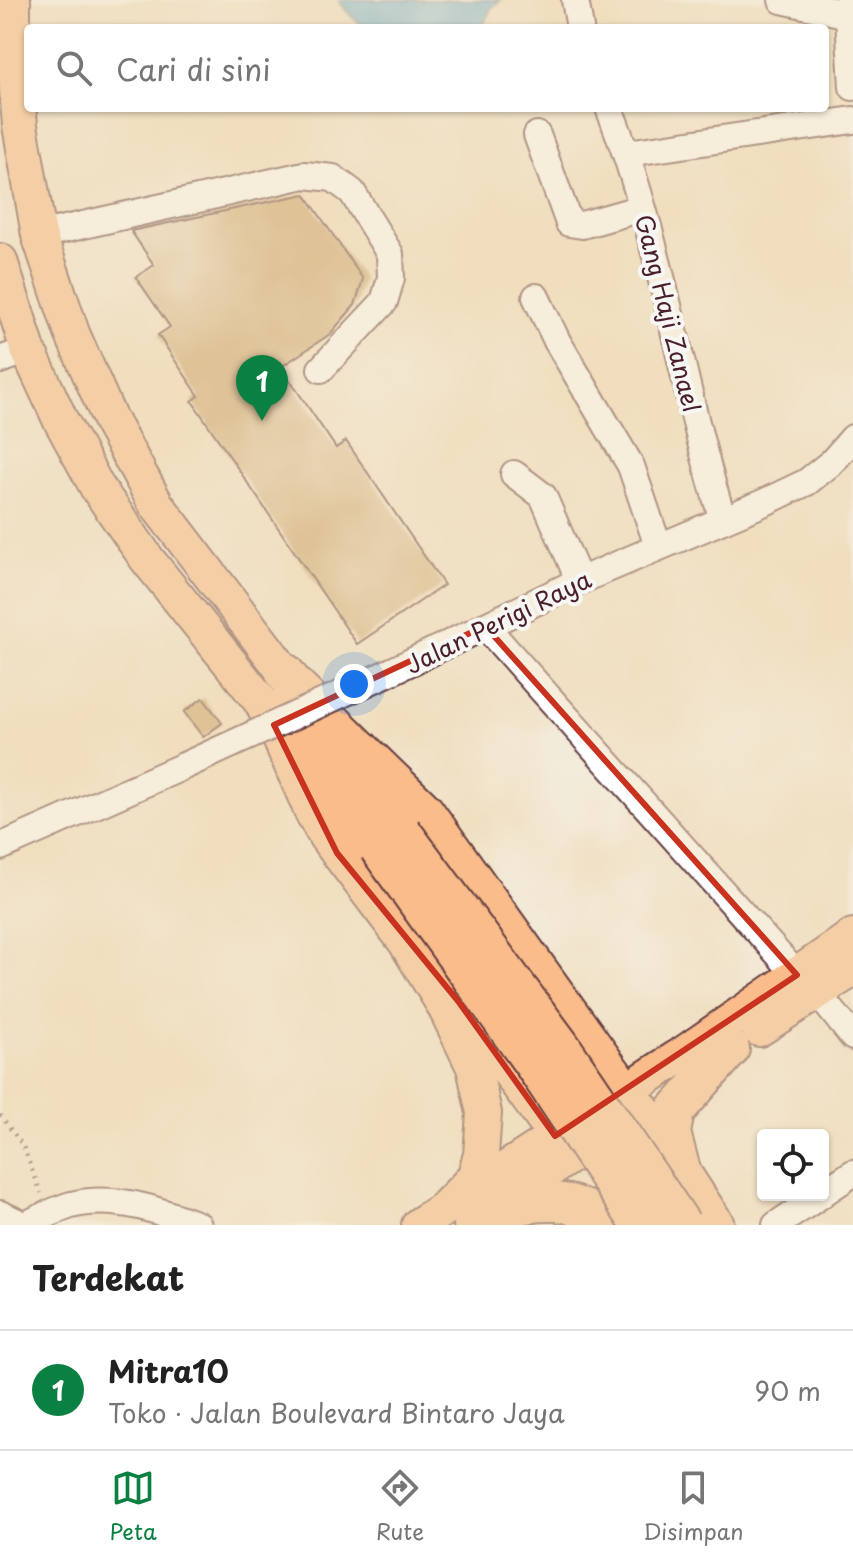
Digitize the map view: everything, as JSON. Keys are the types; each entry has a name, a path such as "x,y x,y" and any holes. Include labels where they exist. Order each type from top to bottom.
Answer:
{"highway":[{"path":"285,673 534,1065 641,1225"},
{"path":"267,709 390,839 560,1045 682,1225"},
{"path":"682,1174 671,1133 675,1111 730,1049"},
{"path":"633,1100 715,1225"},
{"path":"455,1217 547,1200 576,1205 606,1225"}],"main road":[{"path":"13,0 13,45 20,125 39,235 72,333 110,420 156,504 285,673 426,810 633,1100"},
{"path":"0,261 12,344 60,419 97,487 147,559 267,709 326,837 405,941 458,1001 562,1145"},
{"path":"633,1100 730,1049 807,983 853,936"},
{"path":"405,941 445,1007 474,1067 484,1113 481,1155 474,1178 455,1217"},
{"path":"455,1217 807,983 853,969"}],"street":[{"path":"575,0 579,24"},
{"path":"782,0 849,8 853,87"},
{"name":"Gang Haji Zanael","path":"611,112 627,153 666,289 712,487 723,520"},
{"path":"627,153 853,120"},
{"path":"537,135 569,223 582,225 642,208"},
{"path":"39,235 304,175 333,178 352,192 390,254 391,278 384,302 321,369"},
{"path":"536,297 557,341 631,466 658,546"},
{"name":"Jalan Perigi Raya","path":"0,847 392,671 577,582 807,482 832,462 853,438"},
{"path":"514,474 543,496 577,582"},
{"path":"485,626 853,1037"},
{"path":"829,1189 853,1173"},
{"path":"776,1225 812,1201"},
{"path":"0,1214 33,1221 80,1214 123,1202 155,1209 198,1225"}],"path":[{"path":"0,1115 23,1146 33,1221"}],"highlighted area":[{"path":"485,626 797,975 555,1136 458,1001 337,853 274,725"}],"water":[{"path":"338,0 501,0 491,8 484,24 362,24"}],"building":[{"path":"305,194 363,279 355,305 330,334 281,367 336,448 346,441 444,585 357,644 192,401 199,396 158,335 170,327 136,277 154,265 131,231"},
{"path":"203,698 222,723 203,737 184,712"}],"place":[{"name":"Mitra10","path":"262,421"}]}
